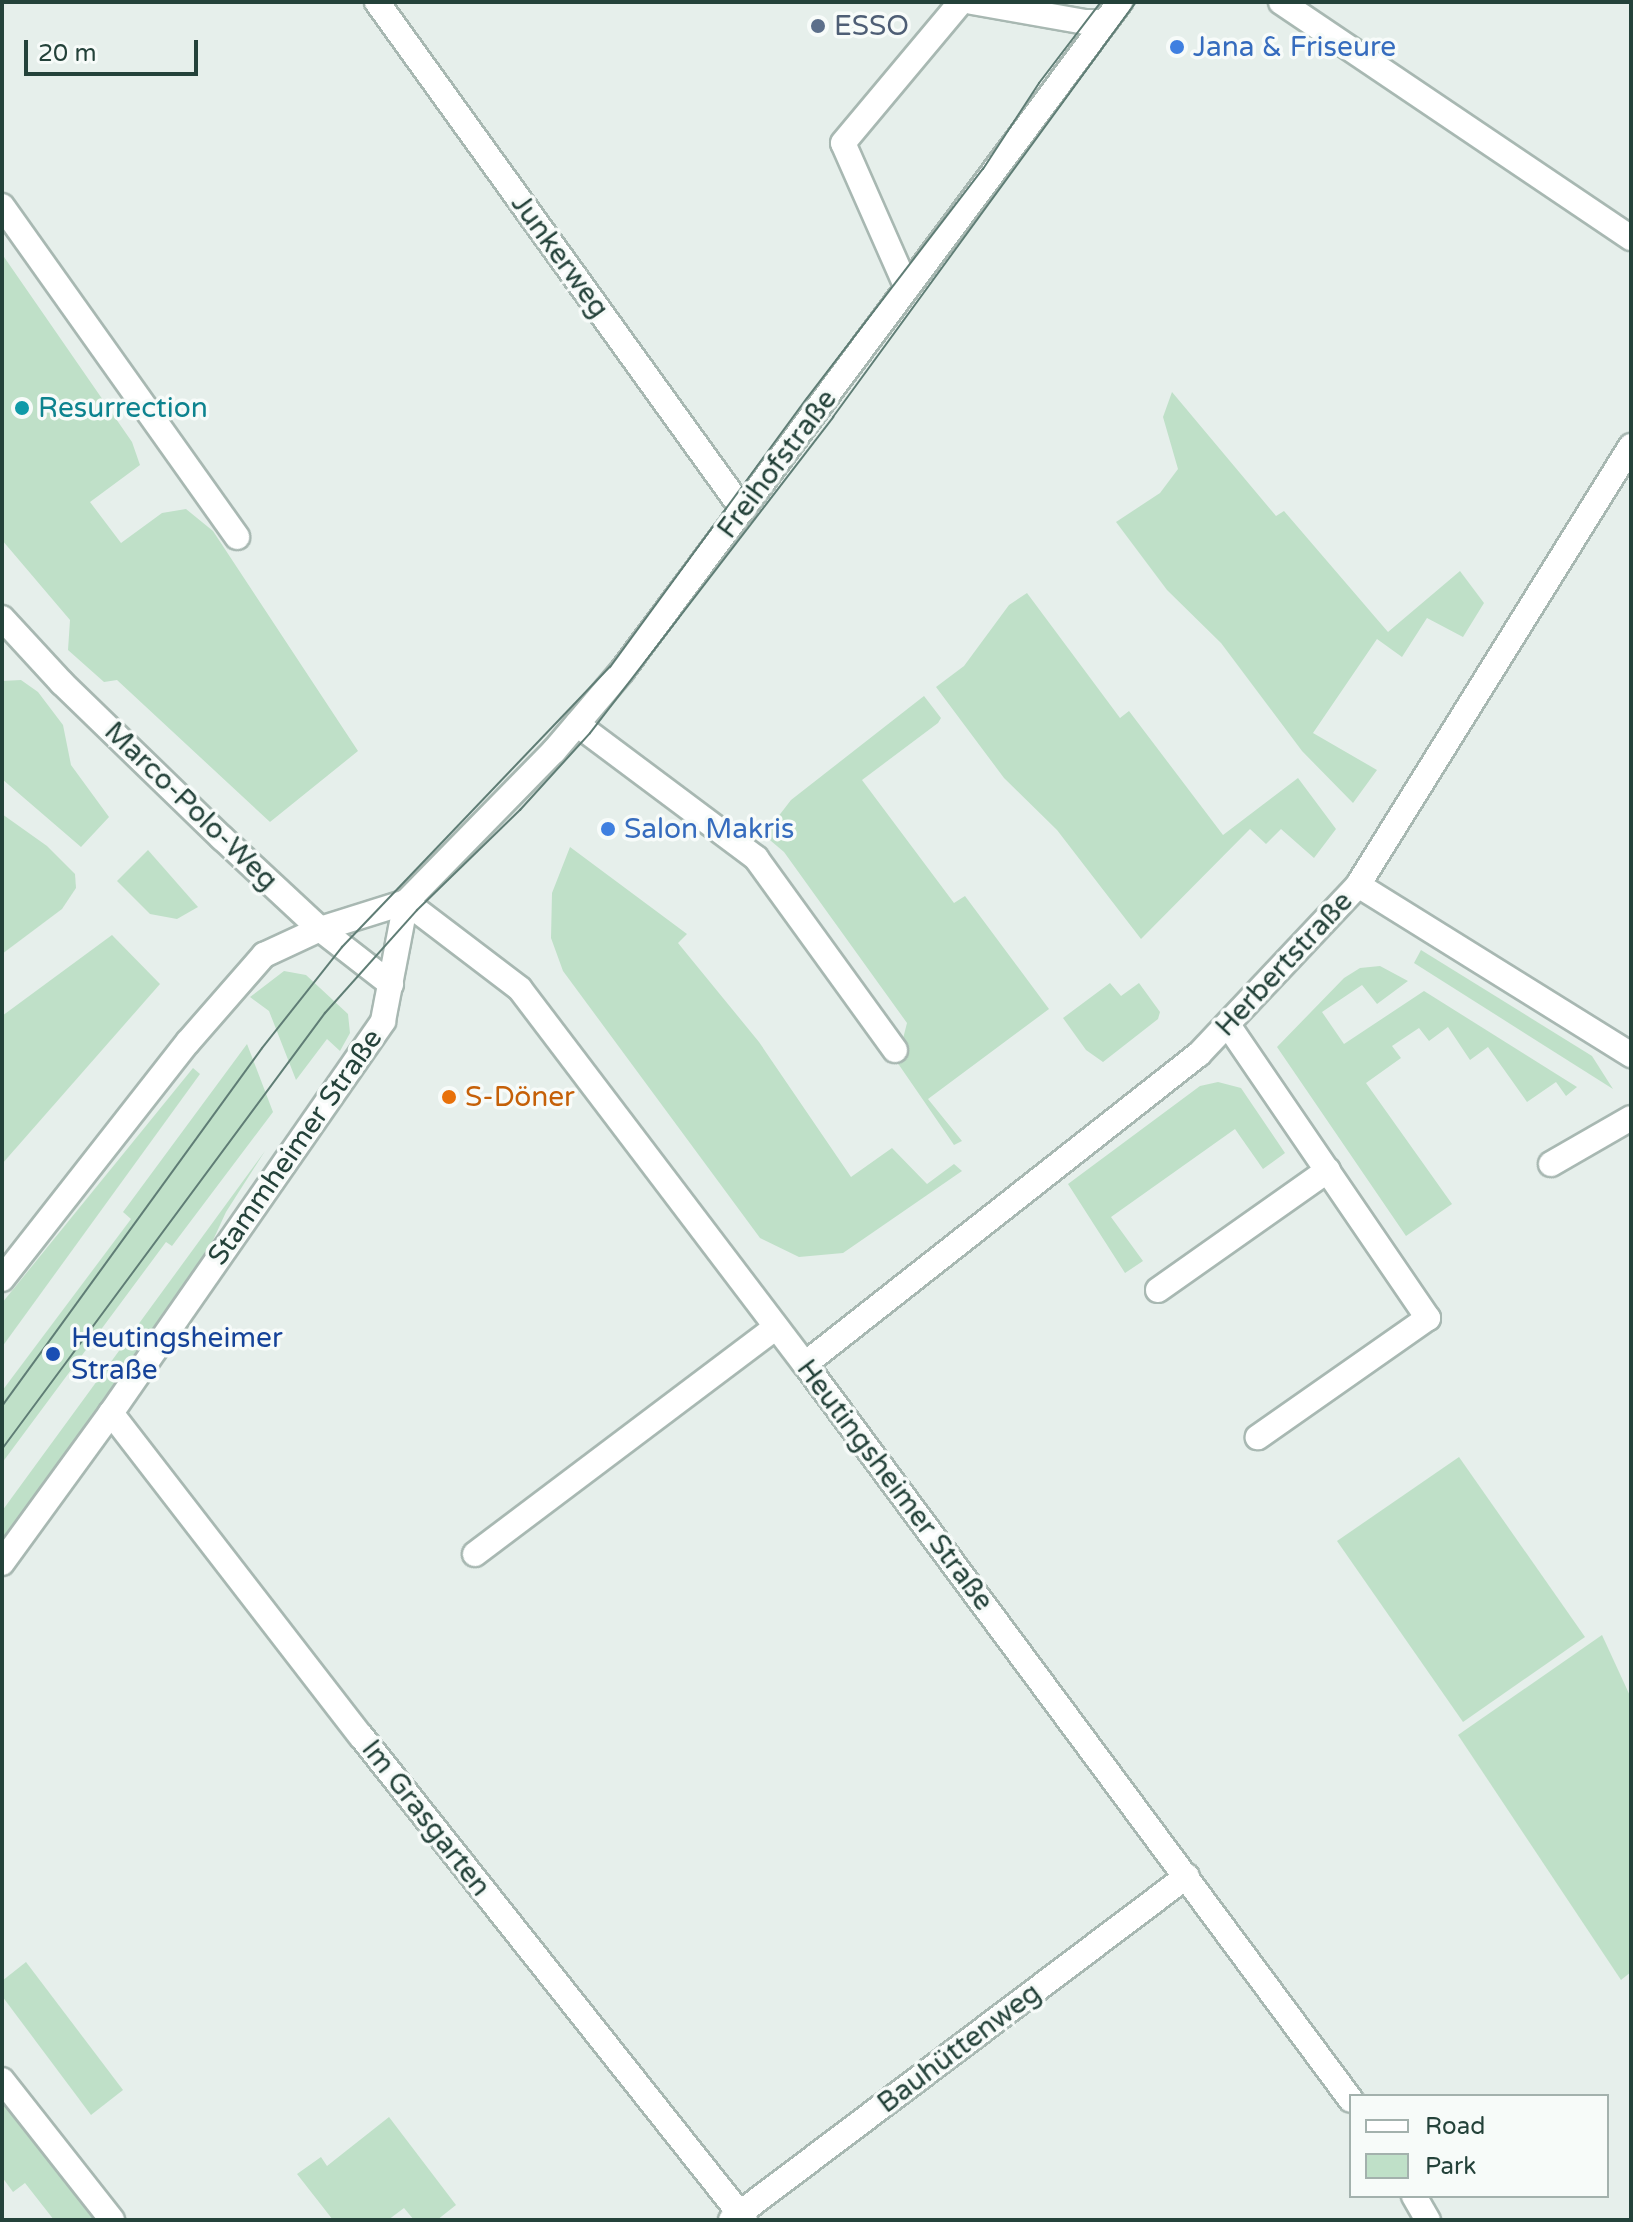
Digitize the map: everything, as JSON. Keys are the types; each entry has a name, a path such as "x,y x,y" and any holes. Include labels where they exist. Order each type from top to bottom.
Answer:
{"street":[{"name":"Junkerweg","path":"377,2 743,510"},
{"path":"907,288 843,143 961,2"},
{"path":"972,2 1085,22 1112,12"},
{"path":"1281,2 1631,238"},
{"name":"Freihofstraße","path":"406,902 517,791 622,671 1112,12"},
{"path":"2,206 237,537"},
{"name":"Herbertstraße","path":"805,1364 1199,1054 1358,885 1631,446"},
{"name":"Marco-Polo-Weg","path":"2,618 11,642 320,929 391,984"},
{"path":"577,724 756,858 895,1050"},
{"path":"1358,885 1631,1055"},
{"path":"2,1279 188,1042 264,955 320,929 406,902"},
{"name":"Stammheimer Straße","path":"2,1563 111,1413 383,1021 406,902"},
{"name":"Heutingsheimer Straße","path":"406,902 520,989 805,1364 1349,2097"},
{"path":"1228,1025 1428,1318 1258,1437"},
{"path":"1551,1164 1631,1118"},
{"path":"1158,1290 1328,1170"},
{"path":"475,1554 776,1327"},
{"name":"Im Grasgarten","path":"111,1413 739,2218"},
{"name":"Bauhüttenweg","path":"739,2218 1187,1876"},
{"path":"2,2080 112,2220"},
{"path":"1415,2198 1428,2220"}],"green space":[{"path":"2,254 132,442 140,465 90,502 121,543 162,513 186,509 213,531 358,751 270,822 117,680 104,682 68,650 70,620 2,540"},
{"path":"1172,392 1276,516 1284,511 1388,632 1460,571 1484,603 1463,637 1427,618 1402,657 1377,639 1313,733 1377,770 1353,803 1302,751 1221,643 1167,590 1116,522 1160,493 1178,469 1163,417"},
{"path":"1027,593 1120,718 1129,711 1223,835 1298,778 1336,829 1314,858 1281,829 1266,844 1250,829 1141,939 1057,830 1004,778 936,687 964,666 1009,605"},
{"path":"21,680 38,692 63,725 71,765 109,817 81,847 2,779 2,681"},
{"path":"924,696 941,718 938,723 862,780 954,903 965,896 1049,1009 928,1099 962,1141 954,1145 897,1062 907,1023 784,852 764,835 791,800"},
{"path":"2,814 47,846 75,874 76,888 62,909 2,954"},
{"path":"570,847 687,934 678,943 759,1042 851,1177 892,1148 927,1184 954,1164 962,1171 843,1253 799,1257 760,1238 563,971 551,938 552,893"},
{"path":"148,850 198,907 177,919 150,914 117,881"},
{"path":"112,935 160,984 2,1164 2,1016"},
{"path":"1421,950 1592,1056 1613,1089 1414,963"},
{"path":"1380,966 1408,981 1377,1004 1362,985 1322,1012 1344,1044 1424,991 1577,1087 1566,1096 1556,1082 1527,1102 1488,1047 1470,1060 1448,1027 1429,1041 1419,1028 1392,1046 1401,1058 1366,1083 1452,1204 1406,1236 1277,1047 1344,978 1360,968"},
{"path":"284,971 306,975 348,1014 350,1033 340,1051 327,1039 296,1080 269,1011 250,997"},
{"path":"1110,983 1121,996 1139,983 1160,1012 1158,1019 1103,1062 1086,1050 1063,1018"},
{"path":"247,1044 273,1112 172,1246 166,1242 2,1463 2,1391 131,1219 123,1212"},
{"path":"193,1068 200,1074 2,1347 2,1303"},
{"path":"1218,1082 1241,1088 1285,1153 1263,1169 1235,1129 1111,1217 1143,1261 1125,1273 1068,1184 1200,1086"},
{"path":"265,1151 226,1212 192,1286 2,1542 2,1511"},
{"path":"1459,1457 1585,1637 1463,1722 1337,1541"},
{"path":"1602,1635 1631,1698 1631,1972 1621,1980 1458,1735"},
{"path":"26,1962 123,2090 91,2115 2,1996 2,1981"},
{"path":"2,2098 97,2220 54,2220 25,2183 13,2192 2,2177"},
{"path":"389,2117 456,2205 437,2220 414,2220 404,2208 388,2220 333,2220 297,2174 321,2157 327,2166"}],"tram line":[{"path":"2,1406 262,1048 342,947 610,667 807,398 983,169 1039,83 1101,2"},
{"path":"2,1449 325,1013 417,910 520,810 590,733 833,417 1136,2"}],"place":[{"name":"ESSO","path":"818,26"},
{"name":"Jana & Friseure","path":"1177,47"},
{"name":"Resurrection","path":"22,408"},
{"name":"Salon Makris","path":"608,829"},
{"name":"S-Döner","path":"449,1097"},
{"name":"Heutingsheimer Straße","path":"53,1354"}]}
